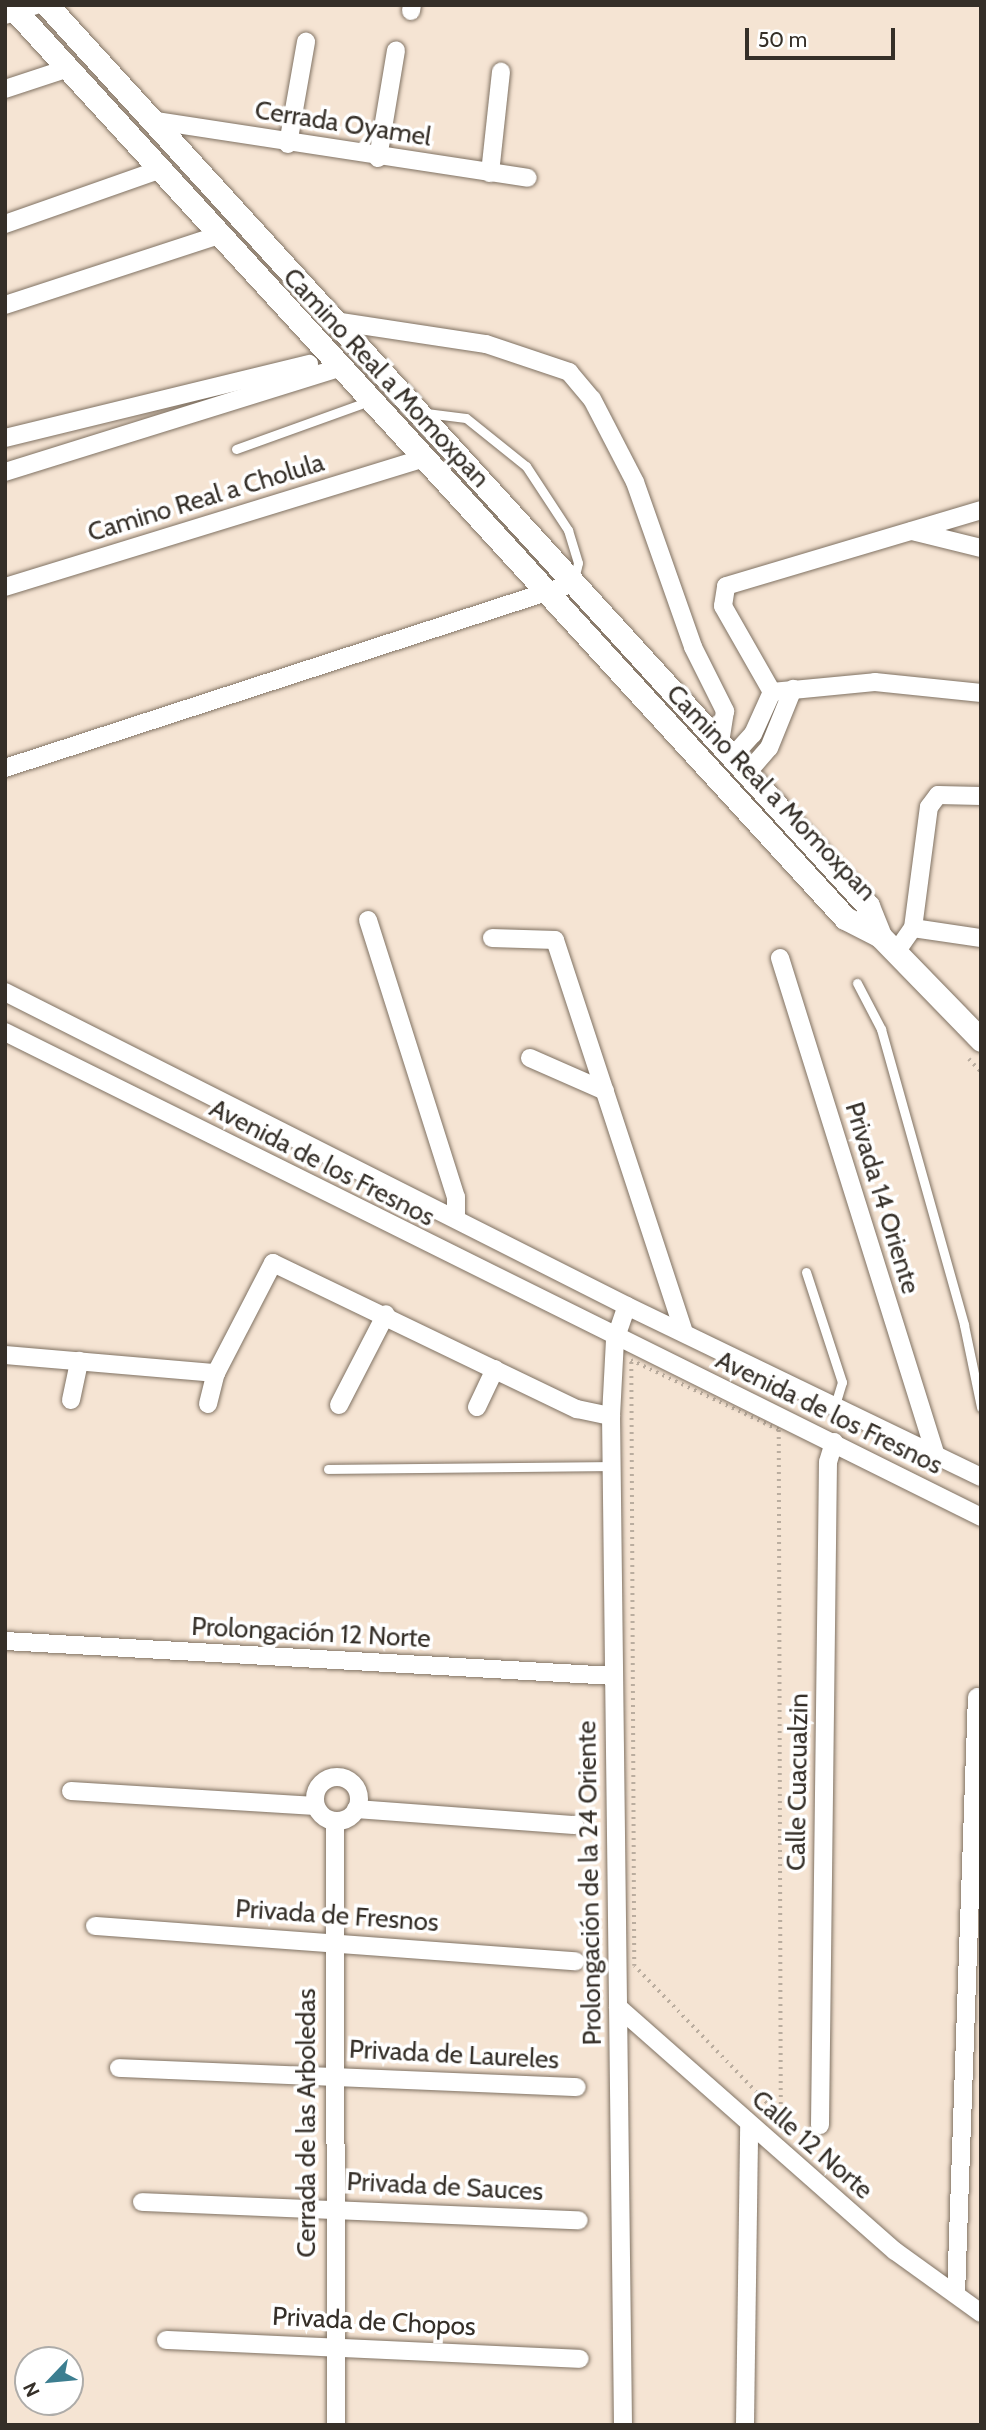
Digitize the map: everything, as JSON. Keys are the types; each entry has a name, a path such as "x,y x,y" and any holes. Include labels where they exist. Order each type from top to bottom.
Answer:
{"street":[{"name":"Camino Real a Momoxpan","path":"47,5 268,252 868,906 888,944"},
{"name":"Camino Real a Momoxpan","path":"16,9 66,69 216,236 845,918 888,944"},
{"path":"288,144 306,42"},
{"path":"378,158 396,50"},
{"path":"5,89 66,69"},
{"path":"490,173 501,72"},
{"name":"Cerrada Oyamel","path":"150,120 378,158 528,178"},
{"path":"5,224 158,170"},
{"path":"5,304 216,236"},
{"path":"247,269 268,252"},
{"path":"334,321 486,344 569,372 592,399 635,482 693,647 725,711 733,758"},
{"path":"5,438 334,363"},
{"path":"5,472 334,363"},
{"name":"Camino Real a Cholula","path":"5,587 422,459"},
{"path":"772,692 723,606 726,586 981,510"},
{"path":"909,530 981,548"},
{"path":"5,768 548,595 574,583"},
{"path":"772,692 875,682 981,693"},
{"path":"733,758 769,748 793,689"},
{"path":"733,758 752,734 772,692"},
{"path":"913,928 929,807 938,795 981,796"},
{"path":"368,919 456,1197 456,1219"},
{"path":"981,938 913,928 888,944 981,1040"},
{"path":"492,938 555,940 683,1329"},
{"name":"Privada 14 Oriente","path":"780,958 934,1453"},
{"name":"Avenida de los Fresnos","path":"5,992 627,1306 683,1329 981,1477"},
{"name":"Avenida de los Fresnos","path":"5,1032 615,1340 834,1442 981,1517"},
{"path":"530,1058 605,1091"},
{"path":"208,1404 216,1373 273,1263 386,1314 577,1409 611,1416"},
{"path":"615,1340 627,1306"},
{"path":"339,1405 386,1314"},
{"name":"Prolongación de la 24 Oriente","path":"615,1340 611,1466 623,2425"},
{"path":"5,1355 216,1373"},
{"path":"71,1400 79,1361"},
{"path":"477,1407 495,1369"},
{"name":"Calle Cuacualzin","path":"820,2125 828,1462 834,1442"},
{"name":"Prolongación 12 Norte","path":"5,1641 614,1676"},
{"path":"956,2294 976,1697"},
{"path":"316,1806 321,1783 332,1777 354,1785 356,1809"},
{"path":"71,1791 316,1806 335,1821 356,1809 575,1825"},
{"name":"Cerrada de las Arboledas","path":"335,1821 332,2076 336,2425"},
{"name":"Privada de Fresnos","path":"95,1926 576,1961"},
{"name":"Calle 12 Norte","path":"618,2007 749,2126 981,2313"},
{"name":"Privada de Laureles","path":"119,2068 577,2087"},
{"path":"745,2425 749,2126"},
{"name":"Privada de Sauces","path":"142,2202 579,2220"},
{"name":"Privada de Chopos","path":"166,2340 580,2359"}],"lane":[{"path":"236,449 369,401"},
{"path":"417,412 466,418 526,466 568,530 578,563 574,583"},
{"path":"858,983 881,1030 964,1325 981,1407"},
{"path":"806,1272 842,1382 835,1405"},
{"path":"328,1469 611,1466"}],"path":[{"path":"632,1360 779,1430 781,2118 634,1966 632,1360"}]}
